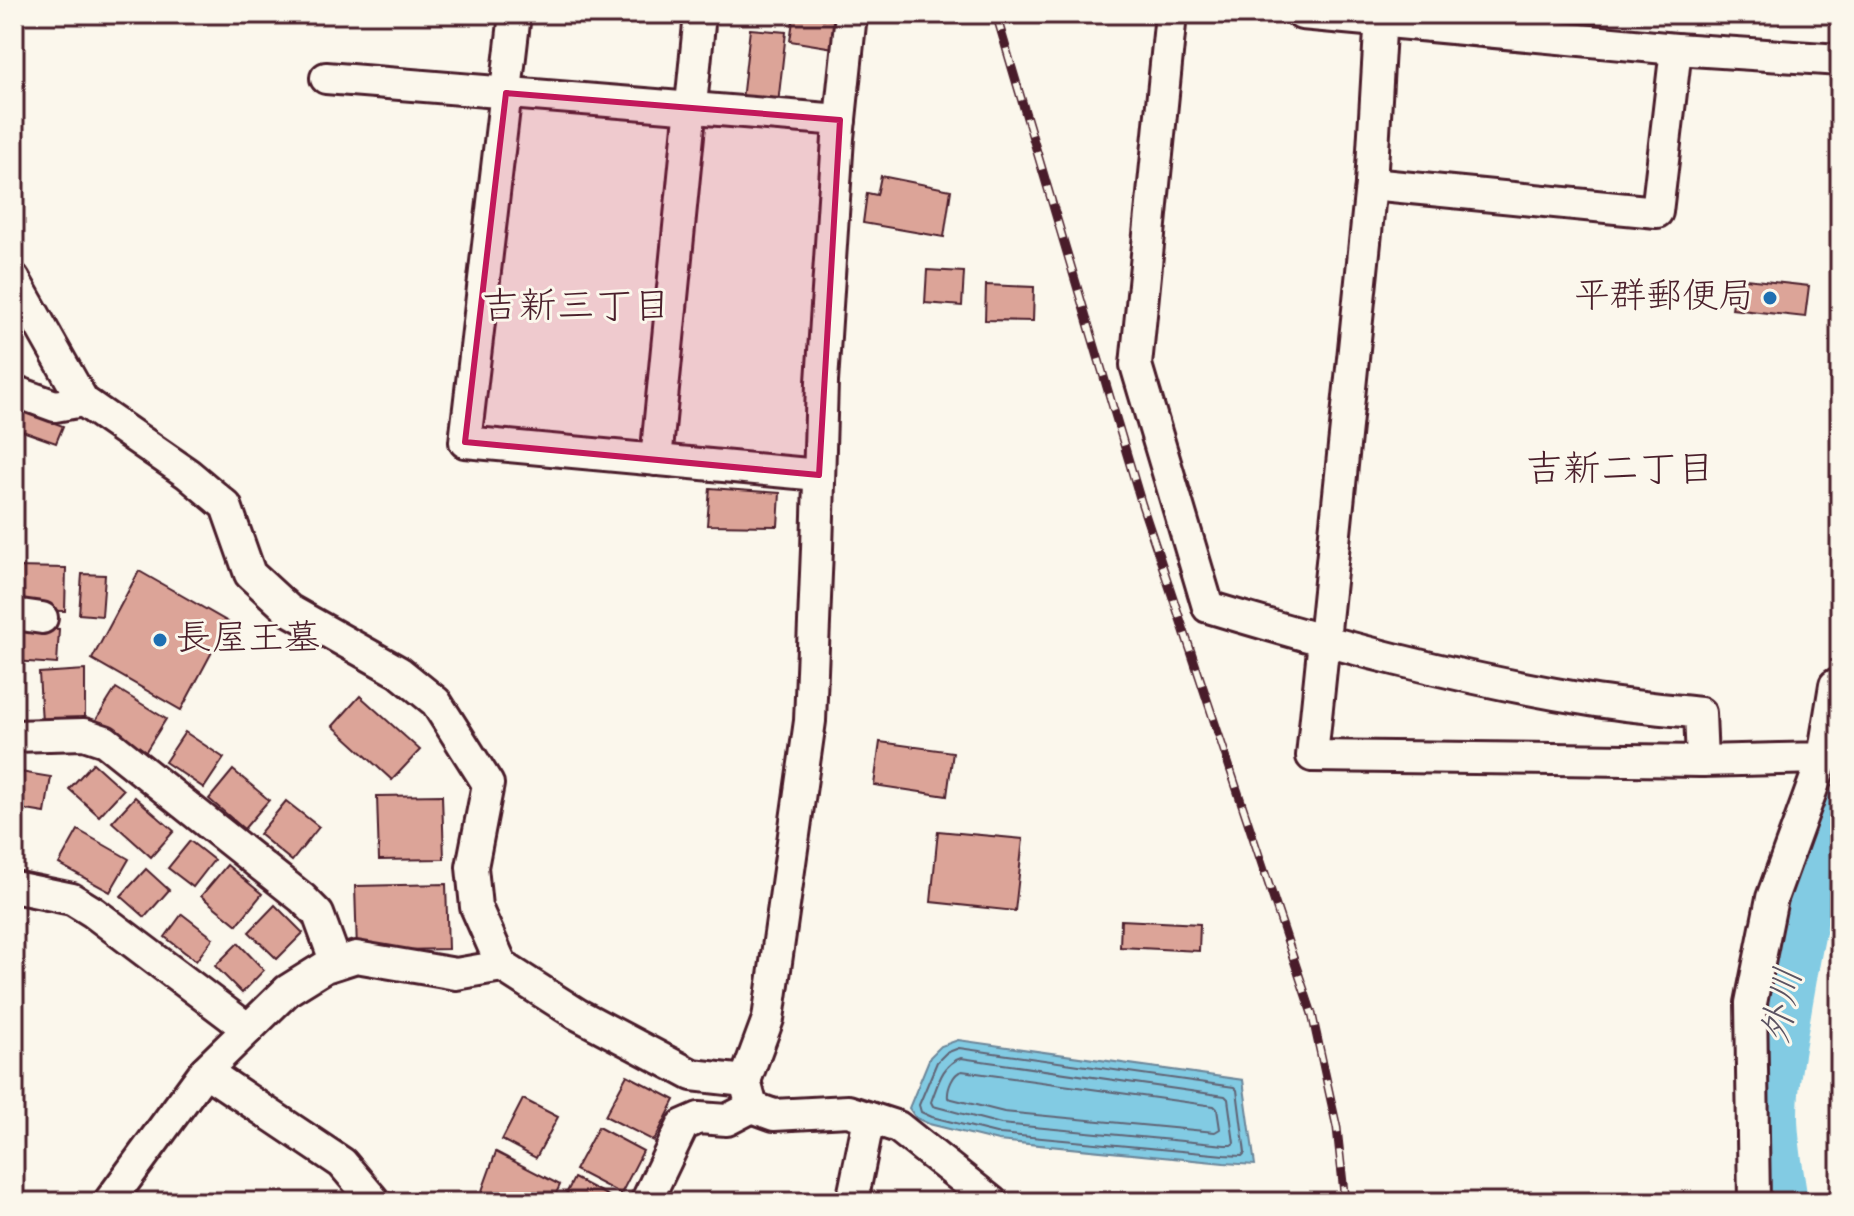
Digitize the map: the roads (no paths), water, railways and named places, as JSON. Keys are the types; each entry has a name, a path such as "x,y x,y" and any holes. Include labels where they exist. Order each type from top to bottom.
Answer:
{"street":[{"path":"515,14 465,442 819,475"},
{"path":"656,460 700,14"},
{"path":"646,1202 683,1125 699,1118 727,1120 748,1094 768,1019 810,721 822,382 840,120 851,14"},
{"path":"1171,14 1136,365 1208,607 1323,642 1458,674 1577,698 1700,713 1702,761"},
{"path":"1302,14 1381,18 1676,49 1840,60"},
{"path":"1381,18 1371,184 1312,756 1702,761 1823,758"},
{"path":"1371,184 1657,212 1676,49"},
{"path":"326,78 840,120"},
{"path":"14,279 83,401 188,474 226,506 250,574 289,610 399,672 436,702 488,784 472,867 476,907 502,966 577,1014 692,1075 748,1094 774,1115 848,1111 898,1127 992,1202"},
{"path":"14,391 55,406 83,401"},
{"path":"1754,1202 1751,1003 1772,898 1823,758 1835,685 1840,682"},
{"path":"14,736 84,734 105,741 302,898 318,914 336,963"},
{"path":"14,887 72,899 248,1029"},
{"path":"109,1202 205,1071 288,990 325,967 356,957 456,974 502,966"},
{"path":"205,1071 342,1163 375,1202"},
{"path":"852,1202 869,1118"}],"water":[{"path":"958,1040 1243,1080 1255,1165 998,1141 929,1124 916,1118 909,1108 930,1057 941,1046"}],"waterway":[{"name":"外川","path":"1780,1202 1770,1127 1775,1058 1810,880 1828,836 1840,818"}],"railway":[{"path":"996,14 1142,505 1312,1014 1337,1128 1345,1202"}],"place":[{"name":"平群郵便局","path":"1770,298"},
{"name":"長屋王墓","path":"160,640"}],"district":[{"name":"吉新三丁目","path":"576,309"},
{"name":"吉新二丁目","path":"1620,472"}]}
